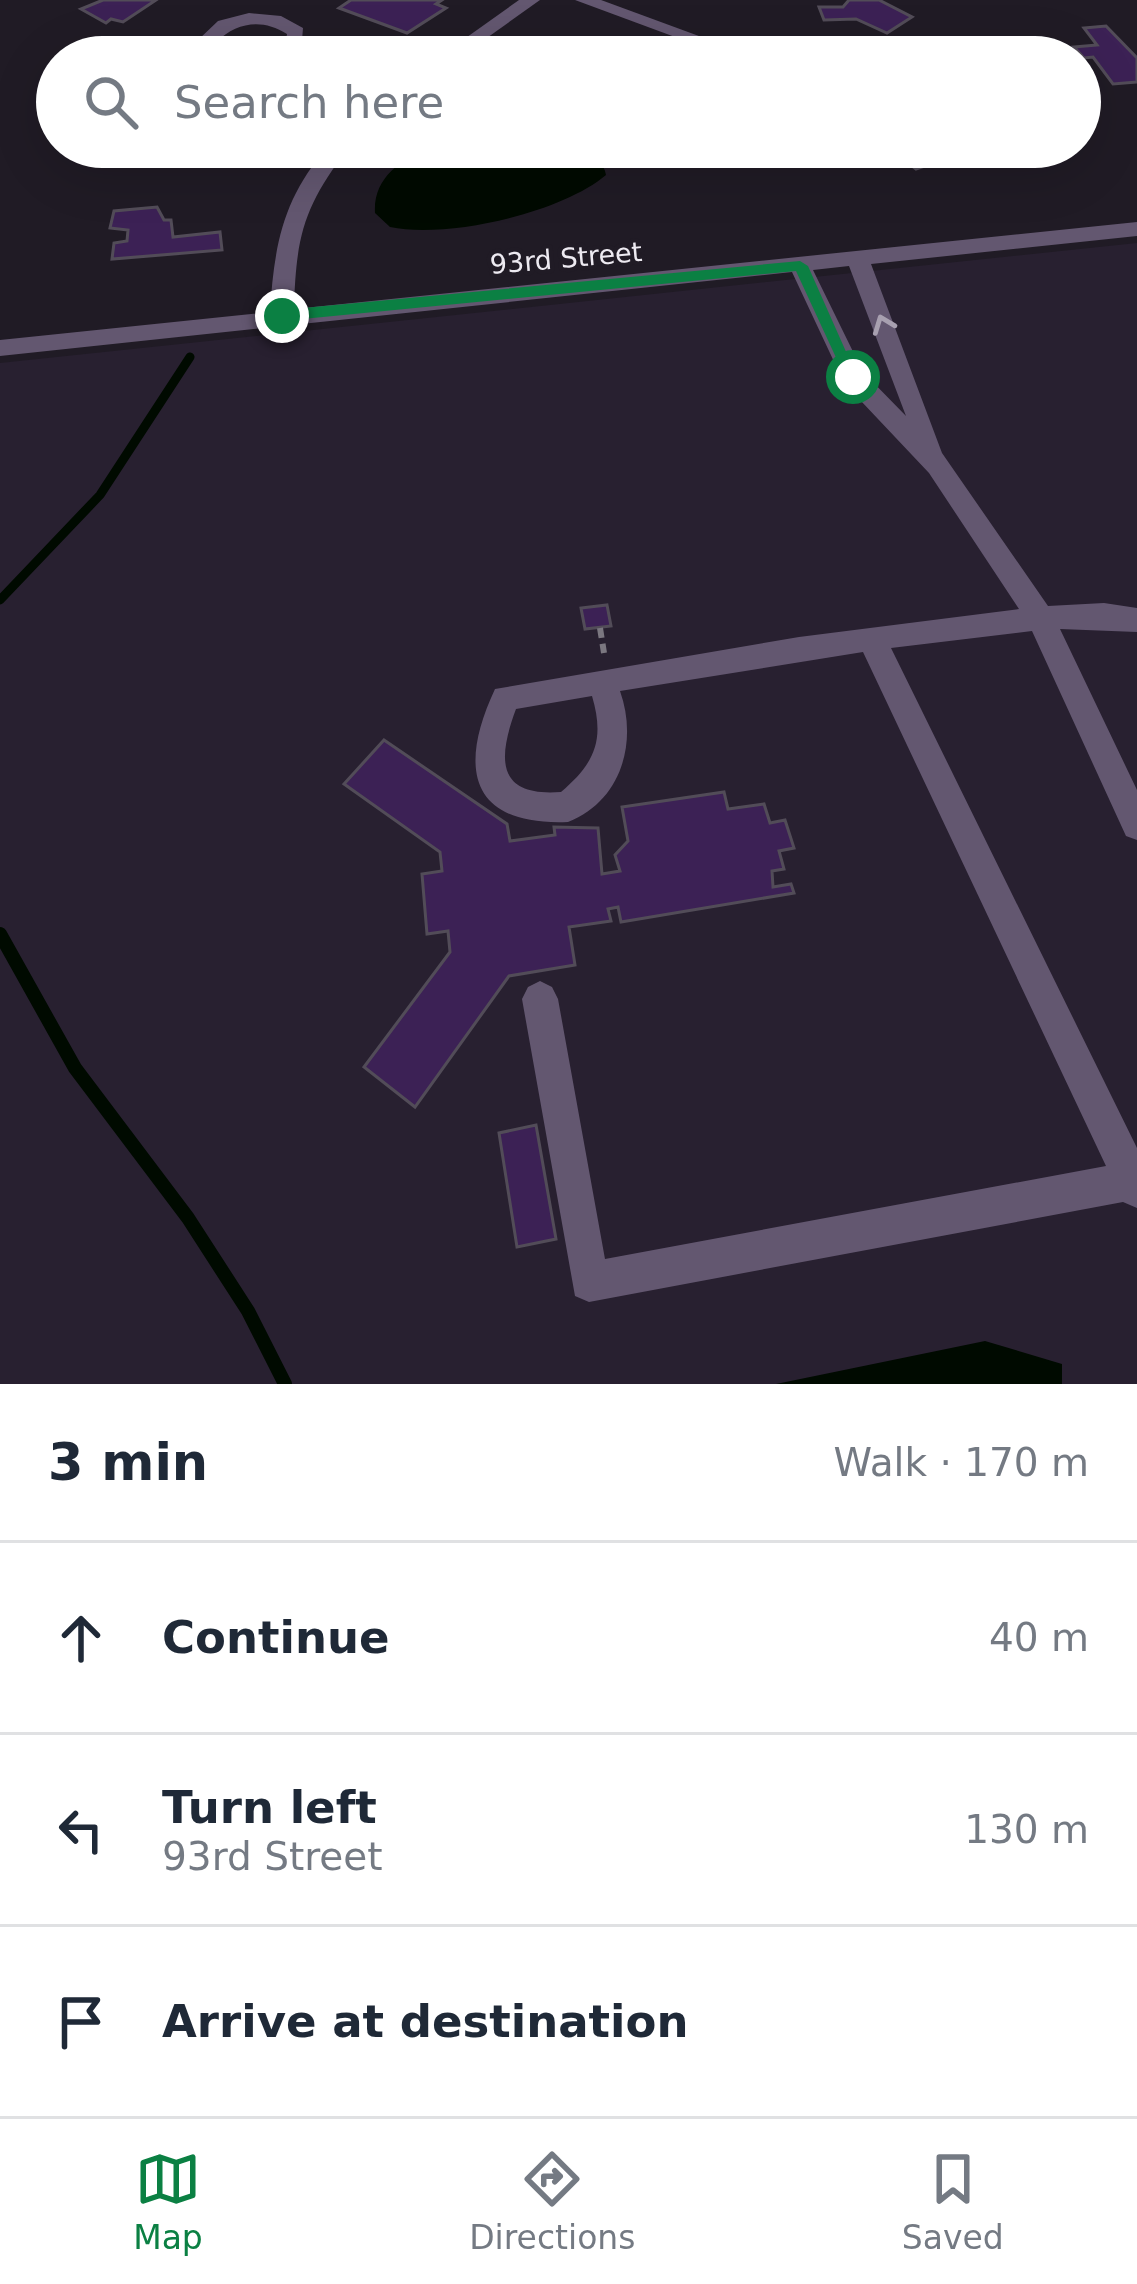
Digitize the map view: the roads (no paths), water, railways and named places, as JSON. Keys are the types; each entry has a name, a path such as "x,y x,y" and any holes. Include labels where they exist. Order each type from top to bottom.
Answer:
{"street":[{"path":"479,36 531,0"},
{"path":"584,0 687,36"},
{"path":"211,36 220,27 264,18 296,32 296,36"},
{"path":"282,316 285,230 298,194 321,168"},
{"name":"93rd Street","path":"0,348 1137,229"},
{"path":"858,260 938,466"},
{"path":"800,266 853,377 938,466 1040,617 1137,825"},
{"path":"602,681 616,736 606,775 568,807 521,806 499,788 488,760 490,730 506,698 602,681 1040,617 1122,612 1137,620"},
{"path":"540,999 589,1282 1136,1183 873,642"}],"waterway":[{"path":"0,600 100,495 190,357"},
{"path":"0,934 75,1068 188,1218 248,1311 285,1384"}]}
